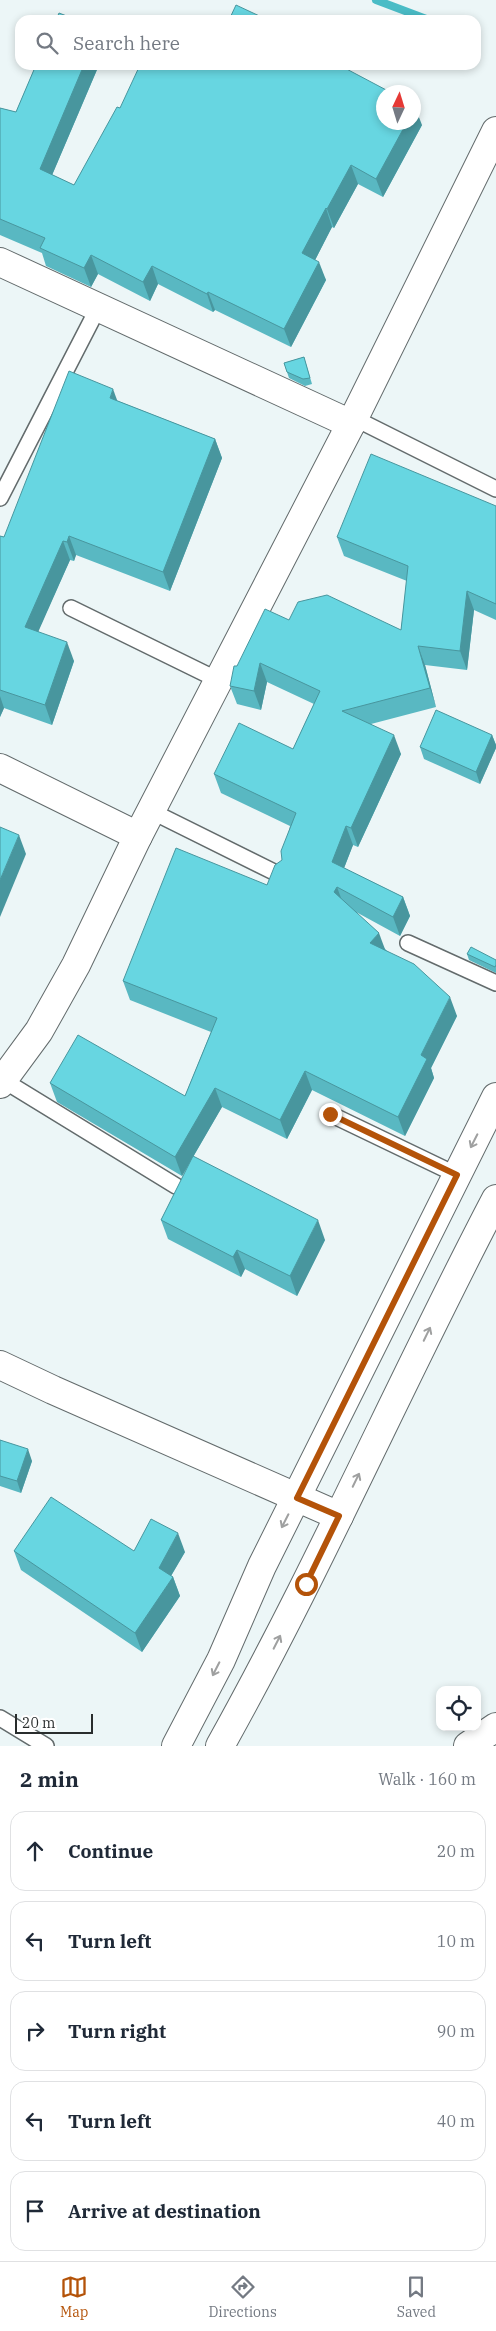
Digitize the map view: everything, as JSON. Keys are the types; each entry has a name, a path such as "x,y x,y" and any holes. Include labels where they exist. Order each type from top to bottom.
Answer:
{"street":[{"path":"2,1082 39,1032 72,973 138,836 353,421 496,131"},
{"path":"0,262 98,308 353,421"},
{"path":"0,768 138,836"},
{"path":"176,1746 221,1660 262,1566 496,1097"},
{"path":"220,1746 294,1609 424,1340 496,1199"},
{"path":"0,1365 339,1516"},
{"path":"468,1746 496,1727"}],"lane":[{"path":"0,498 98,308"},
{"path":"353,421 496,489"},
{"path":"71,608 218,680"},
{"path":"151,811 280,875"},
{"path":"408,943 496,983"},
{"path":"2,1082 176,1186"},
{"path":"330,1114 457,1175"},
{"path":"0,1718 46,1746"}],"building":[{"path":"236,5 257,15 231,15"},
{"path":"34,70 82,70 40,169 74,185 117,107 120,108 138,70 348,70 377,85 376,130 403,130 376,179 351,165 302,253 319,262 284,329 208,292 207,294 152,266 143,282 91,255 84,268 40,248 45,238 0,219 0,108 16,112"},
{"path":"304,357 310,378 303,379 287,372 284,363"},
{"path":"69,371 113,389 110,398 215,439 163,572 69,536 67,542 63,541 25,627 67,642 45,705 0,690 0,536 4,537"},
{"path":"371,454 496,506 496,604 467,591 460,651 418,646 430,688 342,711 394,735 351,828 346,826 332,862 403,897 393,917 337,887 334,892 379,933 370,943 414,964 450,997 421,1055 427,1059 398,1117 305,1071 280,1120 215,1088 175,1157 50,1083 78,1035 185,1096 217,1018 123,981 176,848 267,885 275,865 282,860 281,851 296,813 214,774 239,723 293,749 320,691 260,663 254,691 230,686 234,666 237,666 265,609 289,620 298,602 327,595 401,630 408,566 337,537"},
{"path":"436,710 492,735 476,772 420,747"},
{"path":"0,827 19,835 0,880"},
{"path":"471,947 496,960 495,967 467,954"},
{"path":"193,1156 318,1220 290,1276 237,1250 233,1257 161,1220"},
{"path":"0,1440 28,1449 17,1481 0,1476"},
{"path":"51,1497 134,1551 151,1519 178,1533 159,1568 173,1577 135,1633 14,1551"}],"waterway":[{"path":"376,0 416,15"}],"route":[{"path":"306,1584 339,1516 297,1498 457,1175 330,1114"}]}
